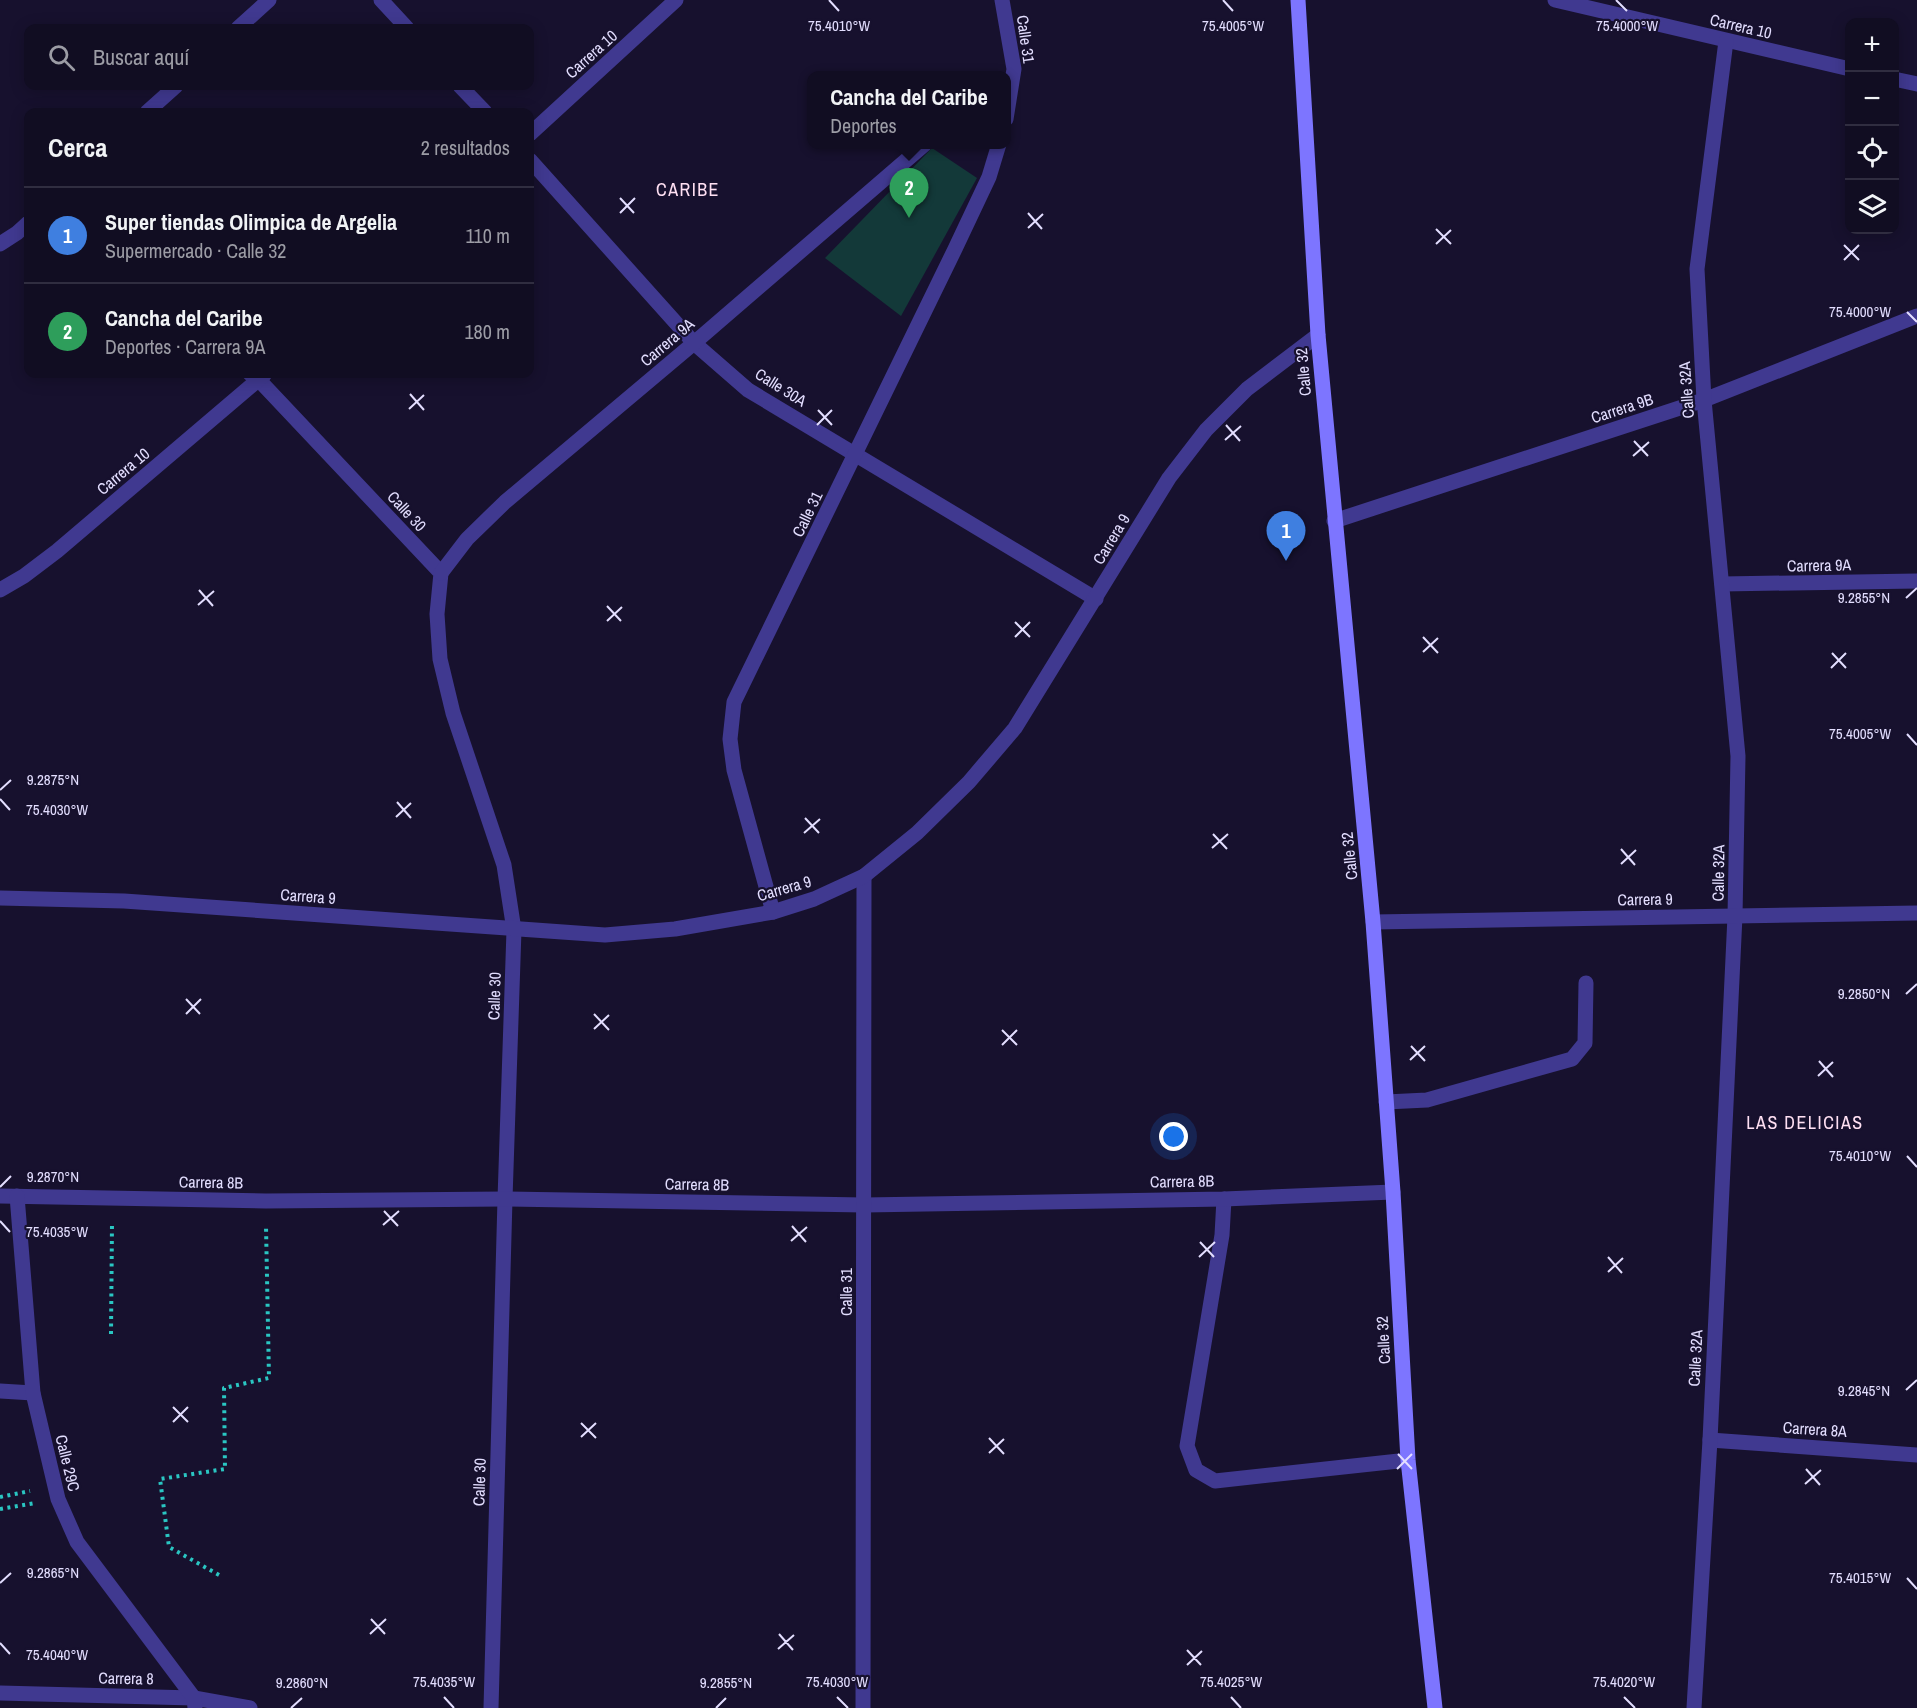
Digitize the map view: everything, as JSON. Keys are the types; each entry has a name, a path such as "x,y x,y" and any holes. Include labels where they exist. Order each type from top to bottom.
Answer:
{"main road":[{"name":"Calle 32","path":"1298,0 1318,335 1373,922 1393,1192 1408,1460 1435,1708"}],"street":[{"path":"242,24 268,0"},
{"path":"381,0 403,24"},
{"name":"Carrera 10","path":"534,130 676,0"},
{"name":"Calle 31","path":"1002,0 1010,71"},
{"name":"Carrera 10","path":"1556,0 1845,68"},
{"name":"Calle 32A","path":"1694,1708 1710,1440 1735,916 1738,756 1704,400 1697,268 1726,41"},
{"path":"1899,80 1917,84"},
{"path":"151,108 172,90"},
{"path":"464,90 481,108"},
{"name":"Carrera 9A","path":"441,573 467,539 505,502 919,149"},
{"name":"Calle 31","path":"773,912 734,770 730,739 735,702 857,454 989,177 997,149"},
{"name":"Calle 30A","path":"534,164 694,343 748,390 1096,599"},
{"path":"0,244 24,232"},
{"name":"Carrera 9B","path":"1334,521 1704,400 1917,316"},
{"name":"Carrera 9","path":"0,898 124,901 605,936 675,929 773,912 814,899 864,876 924,826 969,782 1015,728 1169,478 1206,430 1247,389 1318,335"},
{"name":"Carrera 10","path":"0,590 24,576 57,551 255,378"},
{"name":"Calle 30","path":"261,378 441,573 437,614 440,659 453,713 504,865 514,930 491,1708"},
{"name":"Carrera 9A","path":"1722,584 1917,581"},
{"name":"Calle 31","path":"863,1708 864,876"},
{"name":"Carrera 9","path":"1373,922 1917,913"},
{"path":"1386,1102 1427,1100 1572,1059 1585,1043 1586,983"},
{"name":"Carrera 8B","path":"0,1196 266,1201 505,1198 864,1205 1224,1199 1393,1192"},
{"name":"Calle 29C","path":"24,1197 33,1394 58,1499 77,1542 194,1703"},
{"path":"1224,1199 1222,1234 1187,1446 1196,1470 1215,1481 1408,1460"},
{"path":"0,1391 33,1394"},
{"name":"Carrera 8A","path":"1710,1440 1917,1455"},
{"name":"Carrera 8","path":"0,1693 250,1708"}],"path":[{"path":"111,1334 112,1198"},
{"path":"219,1575 169,1547 160,1479 225,1469 224,1388 269,1378 266,1201"},
{"path":"0,1509 58,1499"}],"green space":[{"path":"931,149 977,178 901,316 825,258"}],"place":[{"name":"Cancha del Caribe","path":"909,218"},
{"name":"Super tiendas Olimpica de Argelia","path":"1286,561"}],"district":[{"name":"CARIBE","path":"688,190"},
{"name":"LAS DELICIAS","path":"1805,1123"}]}
